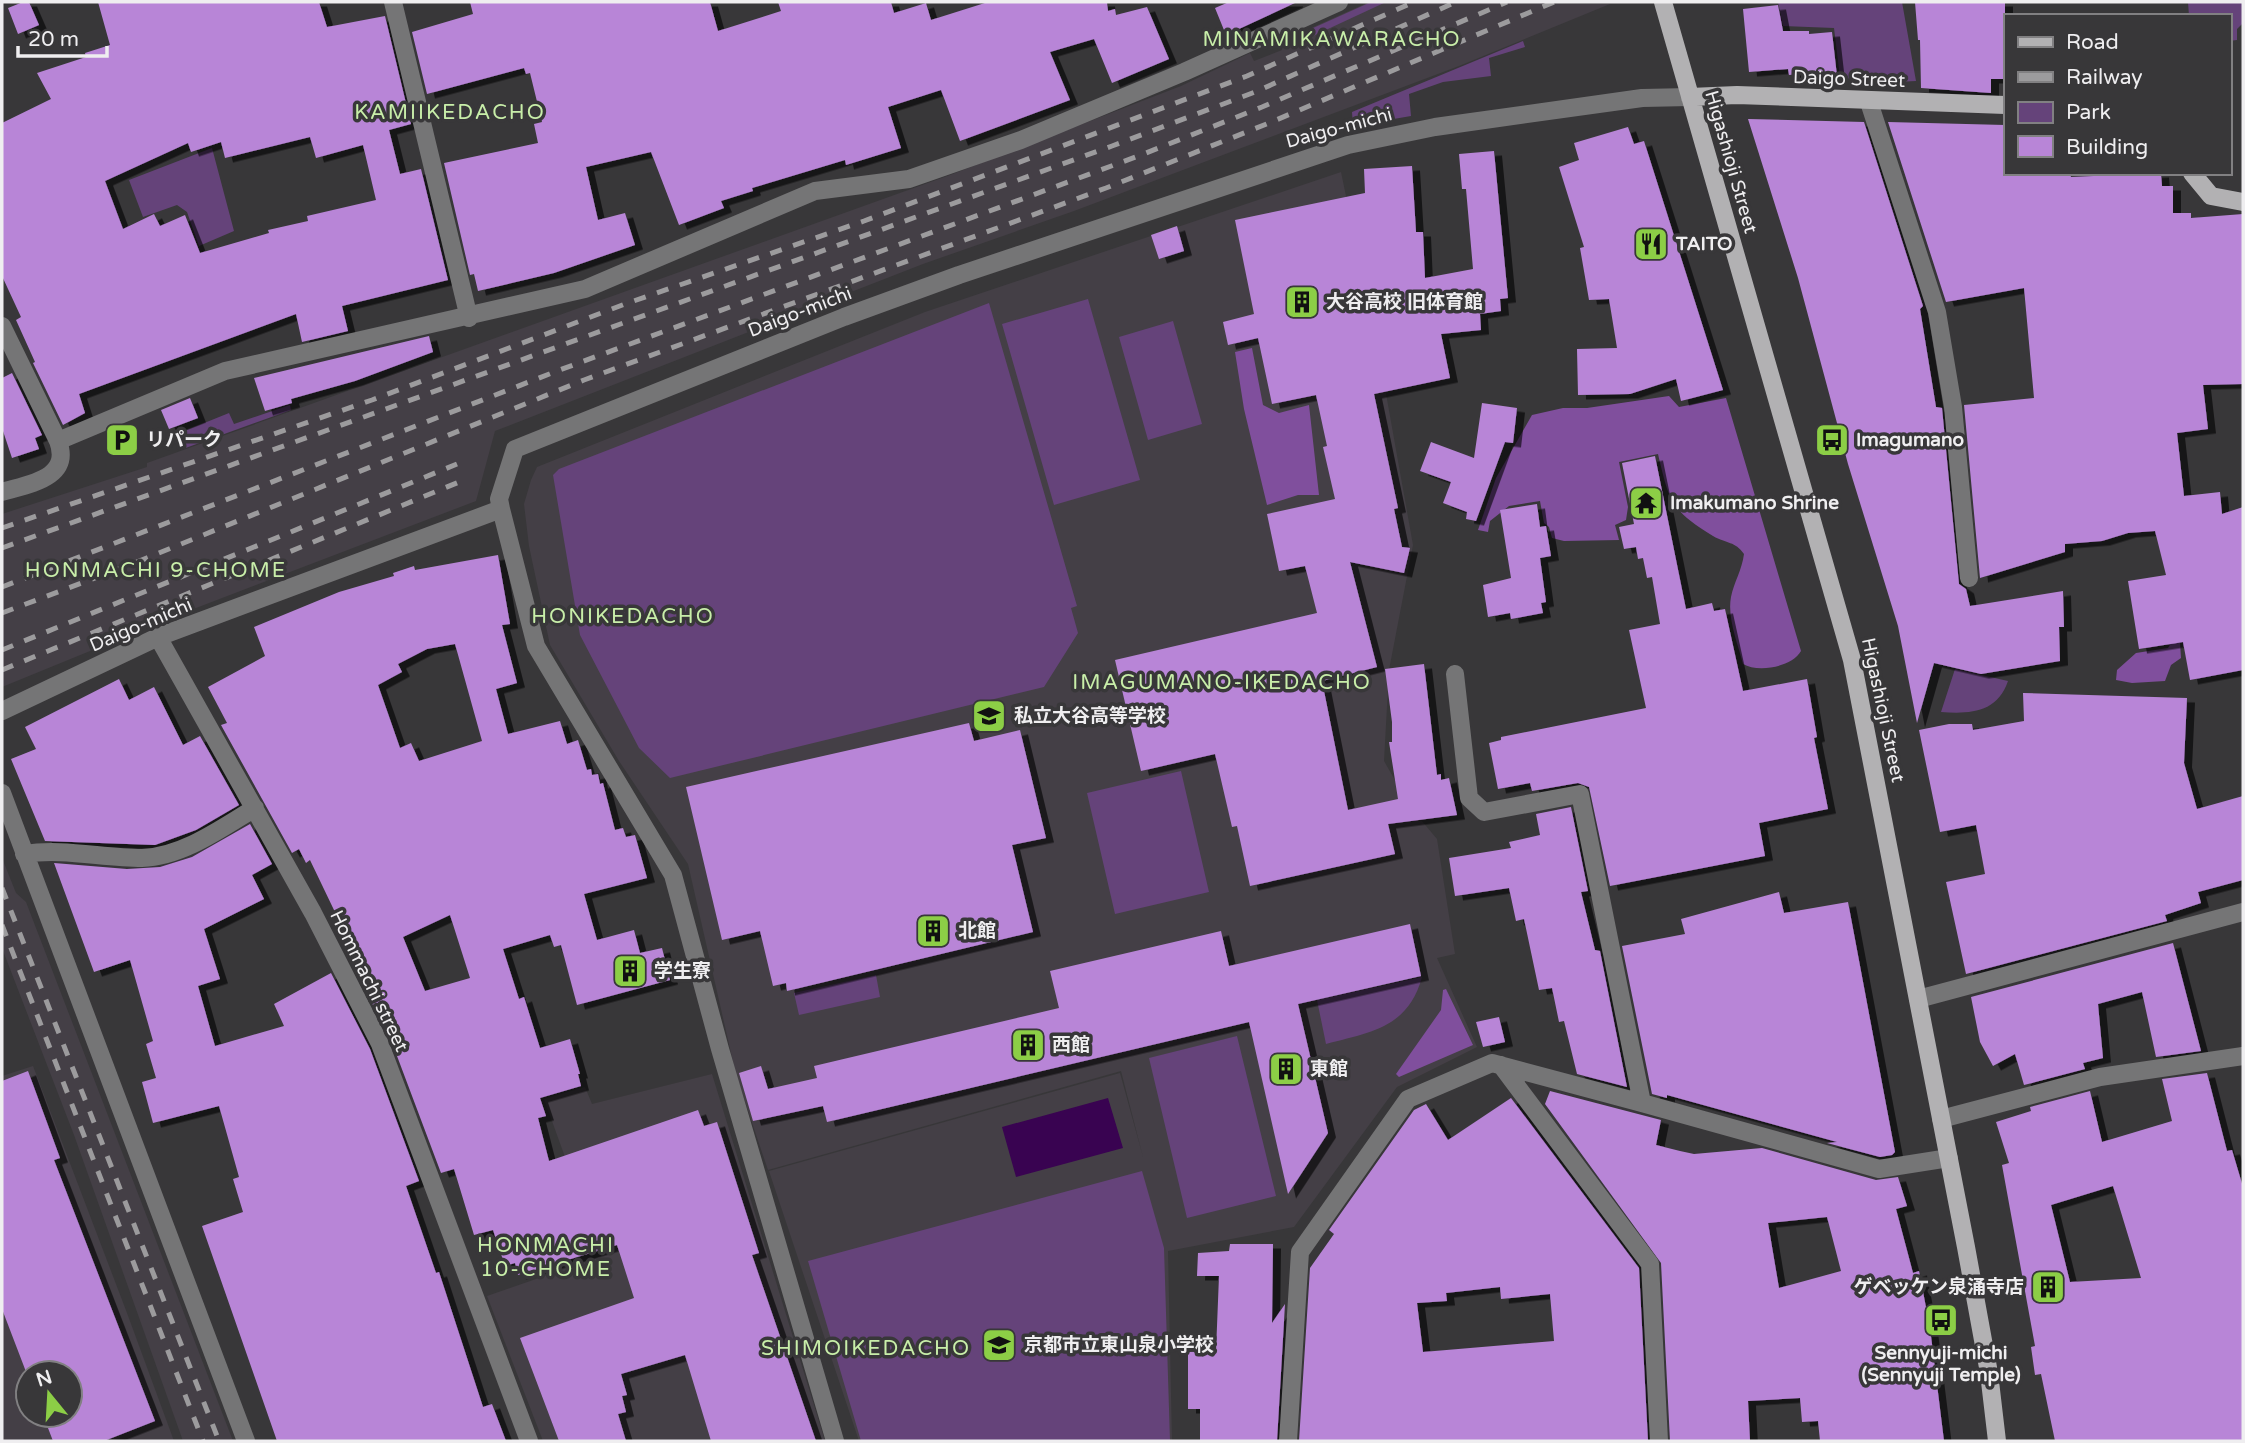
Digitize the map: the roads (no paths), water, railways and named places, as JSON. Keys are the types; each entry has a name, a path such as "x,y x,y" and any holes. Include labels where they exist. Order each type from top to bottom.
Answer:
{"main road":[{"name":"Higashioji Street","path":"1663,2 1850,650 1989,1373 1997,1441"},
{"name":"Daigo Street","path":"1690,97 1737,95 2004,105"},
{"path":"2193,175 2203,189 2216,198 2243,202"}],"street":[{"path":"393,2 469,318"},
{"path":"58,441 225,371 469,318 585,289 815,191 909,179 1021,140 1184,72 1339,2"},
{"name":"Daigo-michi","path":"2,710 158,637 501,509 499,499 515,449 845,317 1185,197 1373,138 1642,98 1690,97"},
{"path":"1870,102 1937,312 1953,407 1969,578"},
{"path":"2,326 58,441 62,459 53,474 2,492"},
{"path":"501,509 536,646 673,875 724,1062 835,1441"},
{"name":"Hommachi street","path":"158,637 349,980 380,1044 529,1441"},
{"path":"1455,674 1469,798 1484,812 1580,794 1642,1103"},
{"path":"2,793 246,1441"},
{"path":"24,854 65,851 144,858 200,842 254,808"},
{"path":"1917,999 2243,912"},
{"path":"1941,1119 2100,1077 2243,1056"},
{"path":"1288,1441 1298,1260 1304,1245 1408,1099 1486,1064 1501,1065 1879,1169 1949,1158"},
{"path":"1501,1065 1650,1264 1659,1441"}],"railway":[{"path":"2,528 372,400 625,304 864,221 1247,76 1414,2"},
{"path":"2,548 1112,146 1255,92 1456,2"},
{"path":"2,587 557,371 1141,155 1262,107 1507,2"},
{"path":"2,613 132,564 584,380 1106,188 1269,123 1554,2"},
{"path":"2,650 457,464"},
{"path":"2,670 464,480"},
{"path":"2,888 219,1441"},
{"path":"2,925 203,1441"}],"place":[{"name":"TAITO","path":"1651,244"},
{"name":"大谷高校 旧体育館","path":"1302,302"},
{"name":"リパーク","path":"122,440"},
{"name":"Imagumano","path":"1832,440"},
{"name":"Imakumano Shrine","path":"1646,503"},
{"name":"私立大谷高等学校","path":"989,716"},
{"name":"北館","path":"933,931"},
{"name":"学生寮","path":"630,971"},
{"name":"西館","path":"1028,1045"},
{"name":"東館","path":"1286,1069"},
{"name":"ゲベッケン泉涌寺店","path":"2048,1287"},
{"name":"Sennyuji-michi (Sennyuji Temple)","path":"1941,1320"},
{"name":"京都市立東山泉小学校","path":"999,1345"}],"district":[{"name":"MINAMIKAWARACHO","path":"1332,39"},
{"name":"KAMIIKEDACHO","path":"450,112"},
{"name":"HONMACHI 9-CHOME","path":"156,570"},
{"name":"HONIKEDACHO","path":"623,616"},
{"name":"IMAGUMANO-IKEDACHO","path":"1222,682"},
{"name":"HONMACHI 10-CHOME","path":"546,1257"},
{"name":"SHIMOIKEDACHO","path":"866,1348"}]}
